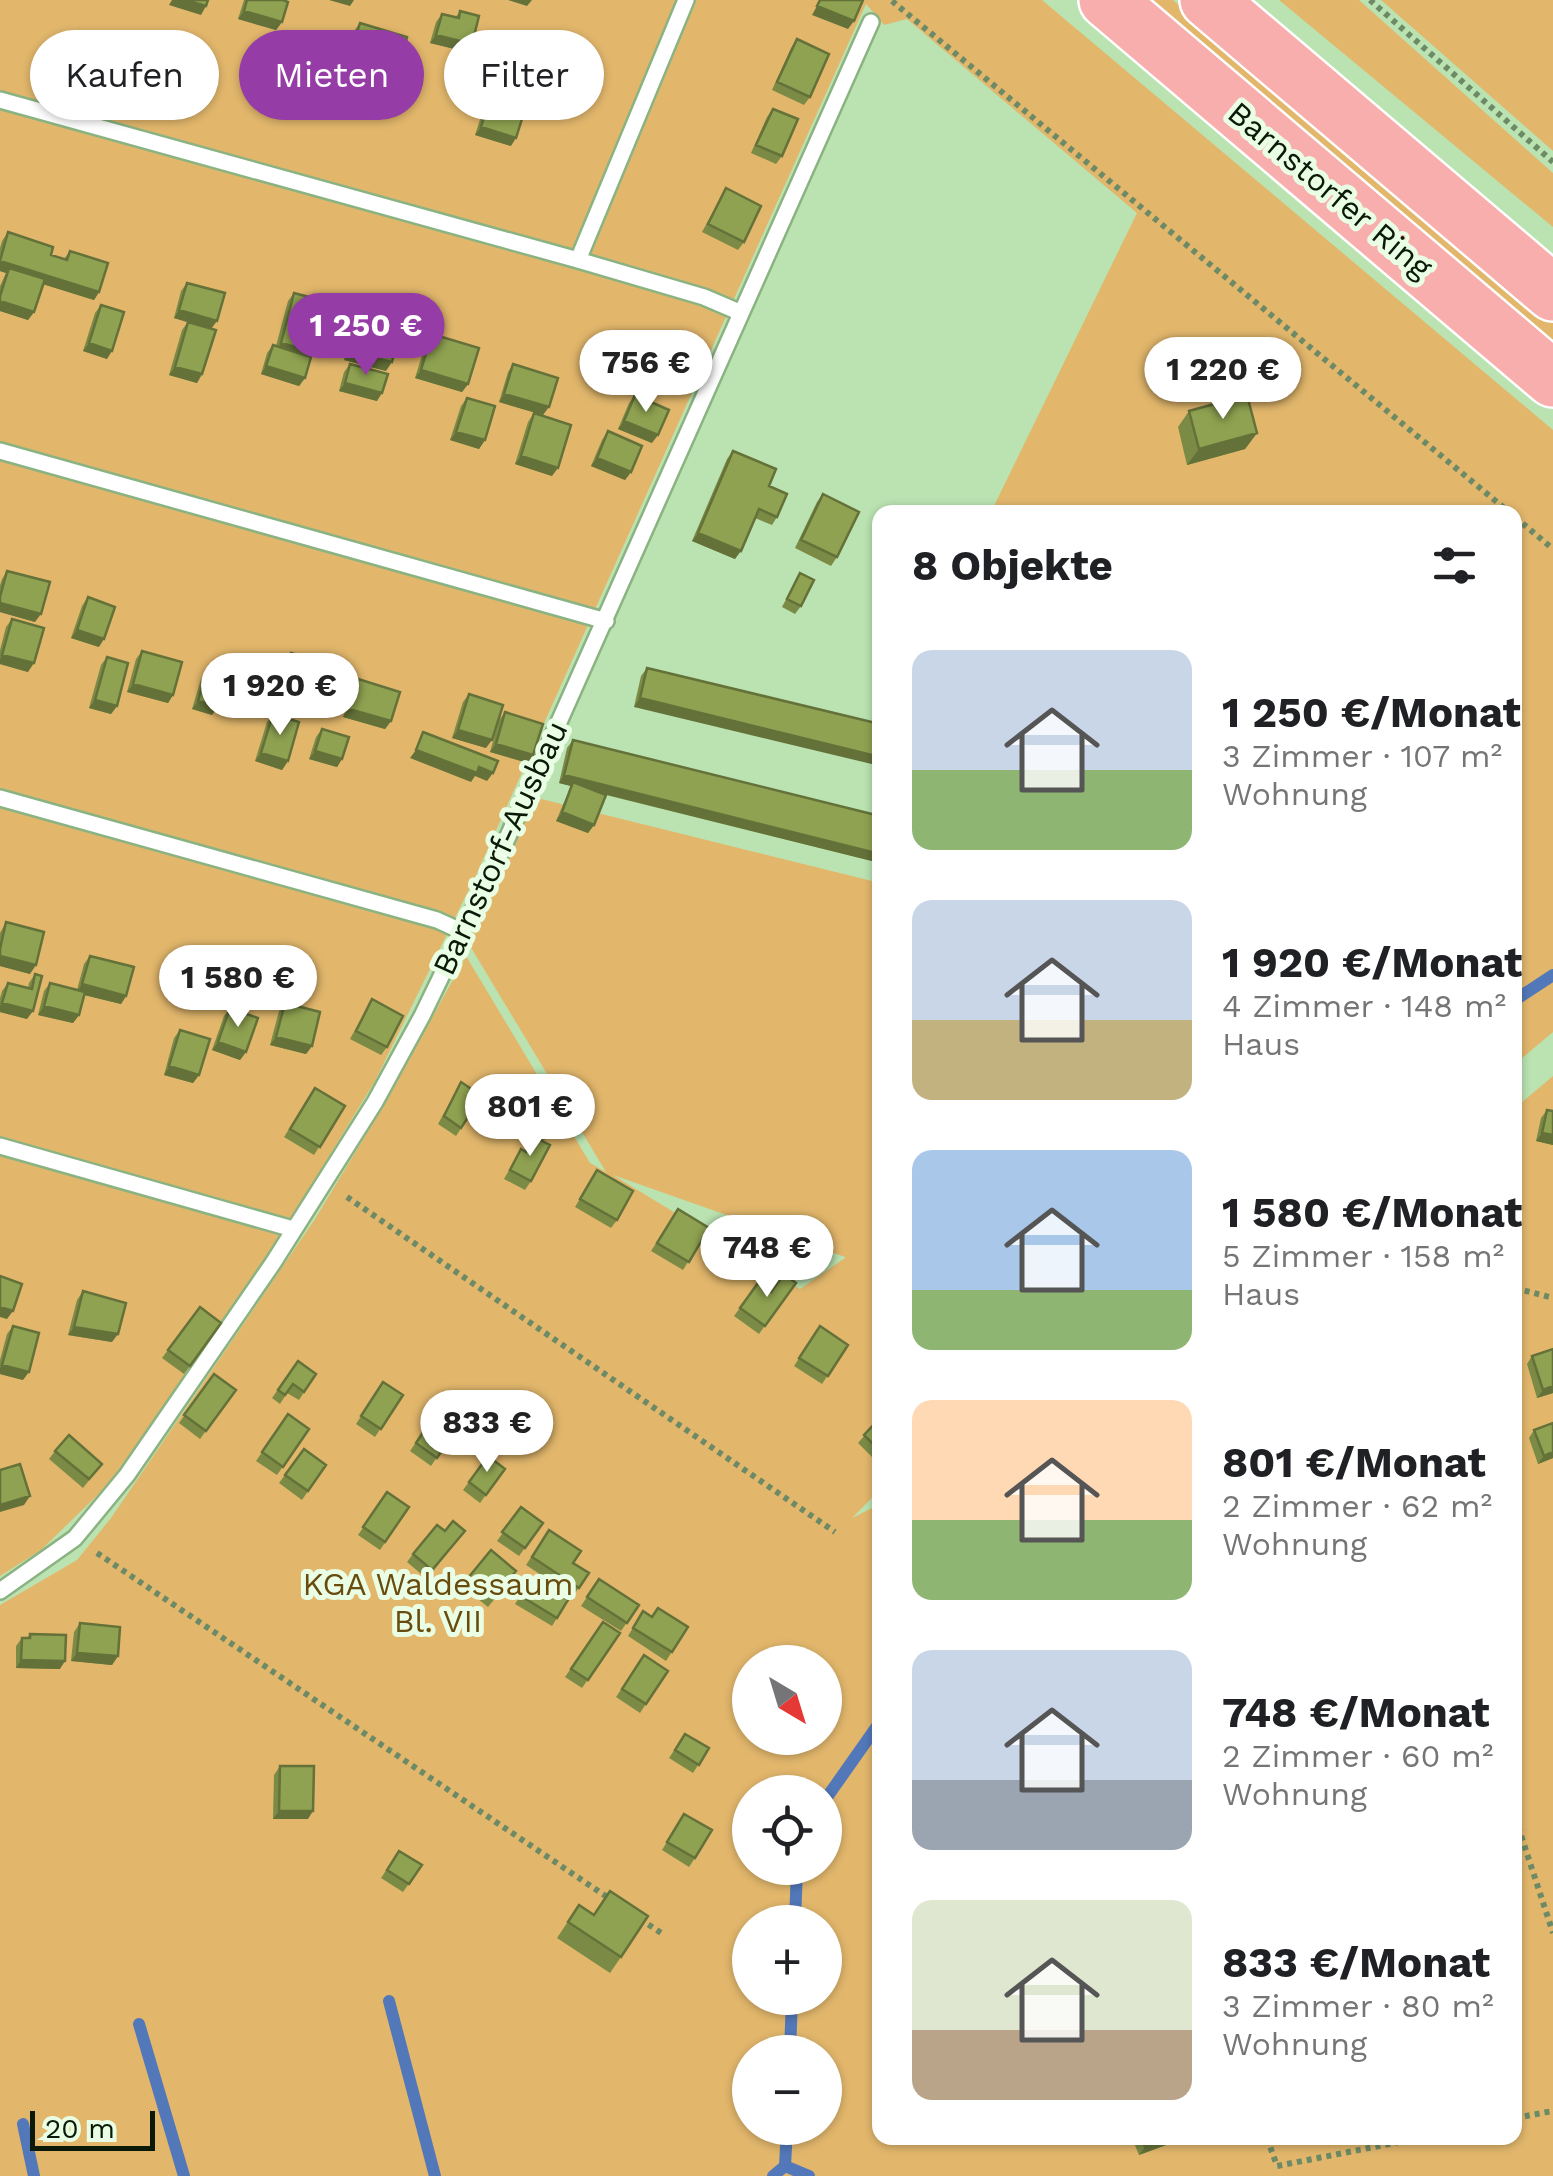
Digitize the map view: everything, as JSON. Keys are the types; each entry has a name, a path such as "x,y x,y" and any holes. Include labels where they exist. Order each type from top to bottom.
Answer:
{"highway":[{"name":"Barnstorfer Ring","path":"1107,0 1553,379"},
{"name":"Barnstorfer Ring","path":"1208,0 1553,293"}],"lane":[{"path":"578,260 686,0"},
{"name":"Barnstorf-Ausbau","path":"0,1592 75,1538 127,1475 375,1102 422,1016 497,861 871,22"},
{"path":"0,100 578,260 704,297 739,312"},
{"path":"0,452 606,621"},
{"path":"0,798 437,920 461,931"},
{"path":"0,1146 293,1229"}],"path":[{"path":"891,0 1501,505"},
{"path":"1370,0 1553,162"},
{"path":"1522,524 1553,549"},
{"path":"326,1181 835,1532"},
{"path":"1522,1290 1553,1298"},
{"path":"75,1538 615,1902"},
{"path":"1522,1838 1553,1933"},
{"path":"631,1913 663,1934"},
{"path":"1522,2117 1553,2111"},
{"path":"1270,2145 1277,2166 1384,2145"}],"green space":[{"path":"0,0 1042,0 1553,430 1553,1032 1522,1058 1522,505 994,505 1137,213 907,19 884,25 866,4 477,873 375,1081 254,1279 107,1486 41,1550 0,1576"},
{"path":"1145,0 1173,0 1553,318 1553,341"},
{"path":"1279,0 1359,0 1553,173 1553,227"},
{"path":"1381,0 1553,0 1553,151"},
{"name":"KGA Waldessaum Bl. VII","path":"525,795 872,881 872,1498 852,1518 872,1508 872,2145 1522,2145 1522,1102 1553,1076 1553,2176 0,2176 0,1605 77,1560 111,1518 315,1219 466,956 590,1163 606,1172 461,931","holes":["613,1175 845,1257 800,1289"]}],"building":[{"path":"185,0 208,0 206,6"},
{"path":"247,0 288,2 282,22 244,11"},
{"path":"820,0 863,0 854,21 817,6"},
{"path":"460,11 479,16 476,30 444,30 444,37 436,35 442,14 459,18"},
{"path":"360,23 384,30 358,30"},
{"path":"797,39 829,54 810,97 777,82"},
{"path":"773,109 798,119 782,156 756,145"},
{"path":"483,120 522,120 516,138 481,127"},
{"path":"726,188 761,206 744,242 708,224"},
{"path":"8,232 53,247 51,255 67,260 70,251 108,263 99,292 0,261"},
{"path":"9,268 45,279 34,312 0,301"},
{"path":"187,283 225,293 217,321 179,310"},
{"path":"294,293 324,301 311,351 281,343"},
{"path":"101,305 124,312 112,351 89,343"},
{"path":"357,320 400,331 392,362 350,352"},
{"path":"188,322 216,330 202,374 175,367"},
{"path":"432,334 479,348 468,384 421,370"},
{"path":"273,345 311,357 305,378 266,366"},
{"path":"350,364 388,374 382,393 345,383"},
{"path":"513,364 558,378 549,407 504,394"},
{"path":"635,395 669,410 658,435 624,421"},
{"path":"1247,395 1257,433 1199,449 1189,411"},
{"path":"467,398 495,406 485,440 456,432"},
{"path":"534,413 571,425 558,468 521,456"},
{"path":"608,431 642,446 631,472 597,458"},
{"path":"733,451 776,469 769,486 787,494 777,517 759,509 741,551 698,533"},
{"path":"823,494 859,512 837,557 801,540"},
{"path":"7,571 50,582 41,614 0,603"},
{"path":"800,573 814,580 801,606 787,599"},
{"path":"88,597 115,607 104,639 77,630"},
{"path":"12,619 44,628 34,663 2,655"},
{"path":"142,651 182,662 173,695 133,684"},
{"path":"291,653 321,662 310,698 280,689"},
{"path":"107,657 128,663 117,706 95,700"},
{"path":"647,668 872,722 872,755 640,698"},
{"path":"207,671 227,676 218,707 198,701"},
{"path":"358,679 400,692 391,721 349,709"},
{"path":"469,694 503,705 492,740 458,730"},
{"path":"505,712 543,724 533,755 496,744"},
{"path":"273,714 299,722 288,761 261,753"},
{"path":"322,729 349,737 342,759 315,751"},
{"path":"423,732 498,761 493,773 479,767 477,773 416,750"},
{"path":"573,740 872,814 872,852 564,775"},
{"path":"573,782 606,795 594,825 562,812"},
{"path":"6,922 44,932 36,965 0,956"},
{"path":"90,956 134,967 126,996 82,984"},
{"path":"213,960 229,964 219,1002 182,993 188,970 209,975"},
{"path":"35,974 42,976 33,1011 2,1003 8,983 32,989"},
{"path":"50,983 85,992 79,1015 44,1006"},
{"path":"372,999 403,1016 387,1047 356,1031"},
{"path":"285,1003 320,1012 312,1046 276,1037"},
{"path":"230,1008 258,1018 246,1052 218,1042"},
{"path":"180,1030 210,1039 199,1075 169,1066"},
{"path":"525,1080 565,1114 545,1138 505,1104"},
{"path":"461,1082 482,1096 461,1128 444,1116"},
{"path":"315,1088 345,1106 320,1147 290,1129"},
{"path":"1547,1110 1553,1111 1553,1135 1542,1133"},
{"path":"534,1137 550,1145 531,1181 510,1170 521,1149 526,1152"},
{"path":"597,1170 633,1191 617,1220 580,1199"},
{"path":"678,1209 709,1228 689,1262 657,1243"},
{"path":"784,1274 796,1283 765,1326 740,1308 758,1283 771,1292"},
{"path":"0,1276 22,1284 13,1311 0,1307"},
{"path":"83,1291 126,1303 118,1334 74,1327"},
{"path":"200,1307 221,1323 190,1366 168,1350"},
{"path":"13,1326 39,1333 29,1372 2,1365"},
{"path":"820,1326 848,1345 828,1376 799,1358"},
{"path":"1553,1349 1553,1386 1543,1390 1532,1356"},
{"path":"298,1361 316,1374 304,1392 293,1384 285,1395 278,1390"},
{"path":"214,1374 236,1390 206,1431 184,1415"},
{"path":"383,1382 403,1395 381,1429 361,1416"},
{"path":"436,1413 457,1428 437,1458 416,1443"},
{"path":"288,1414 309,1429 283,1467 262,1452"},
{"path":"1553,1423 1553,1452 1544,1456 1534,1430"},
{"path":"872,1426 872,1443 864,1435"},
{"path":"69,1435 102,1464 89,1479 55,1451"},
{"path":"304,1449 326,1465 308,1491 285,1475"},
{"path":"488,1456 505,1469 486,1495 469,1482"},
{"path":"20,1464 30,1496 0,1505 0,1470"},
{"path":"387,1492 409,1507 385,1542 363,1527"},
{"path":"521,1507 543,1523 525,1548 502,1532"},
{"path":"453,1521 465,1531 432,1570 413,1554 437,1525 445,1531"},
{"path":"549,1530 581,1551 573,1563 589,1573 579,1588 532,1557"},
{"path":"491,1550 516,1571 494,1598 468,1578"},
{"path":"532,1578 568,1600 557,1618 521,1596"},
{"path":"599,1579 639,1605 627,1623 587,1597"},
{"path":"658,1608 688,1627 672,1652 633,1628 643,1611 652,1617"},
{"path":"603,1622 620,1633 588,1680 571,1669"},
{"path":"80,1623 120,1627 118,1656 77,1653"},
{"path":"30,1634 66,1635 65,1661 21,1660 22,1638 30,1638"},
{"path":"644,1655 668,1671 646,1704 622,1689"},
{"path":"685,1734 709,1748 699,1765 675,1750"},
{"path":"280,1766 314,1766 313,1811 279,1811"},
{"path":"684,1814 712,1830 695,1858 667,1842"},
{"path":"399,1851 422,1865 409,1884 387,1870"},
{"path":"610,1891 648,1916 621,1957 568,1922 579,1905 594,1915"}],"waterway":[{"path":"1522,995 1553,975"},
{"path":"842,1776 872,1733"},
{"path":"796,1885 796,1905"},
{"path":"389,2001 435,2176"},
{"path":"791,2015 791,2035"},
{"path":"139,2024 184,2176"},
{"path":"23,2124 34,2176"},
{"path":"786,2145 785,2166 809,2176"},
{"path":"773,2176 785,2166"}]}
